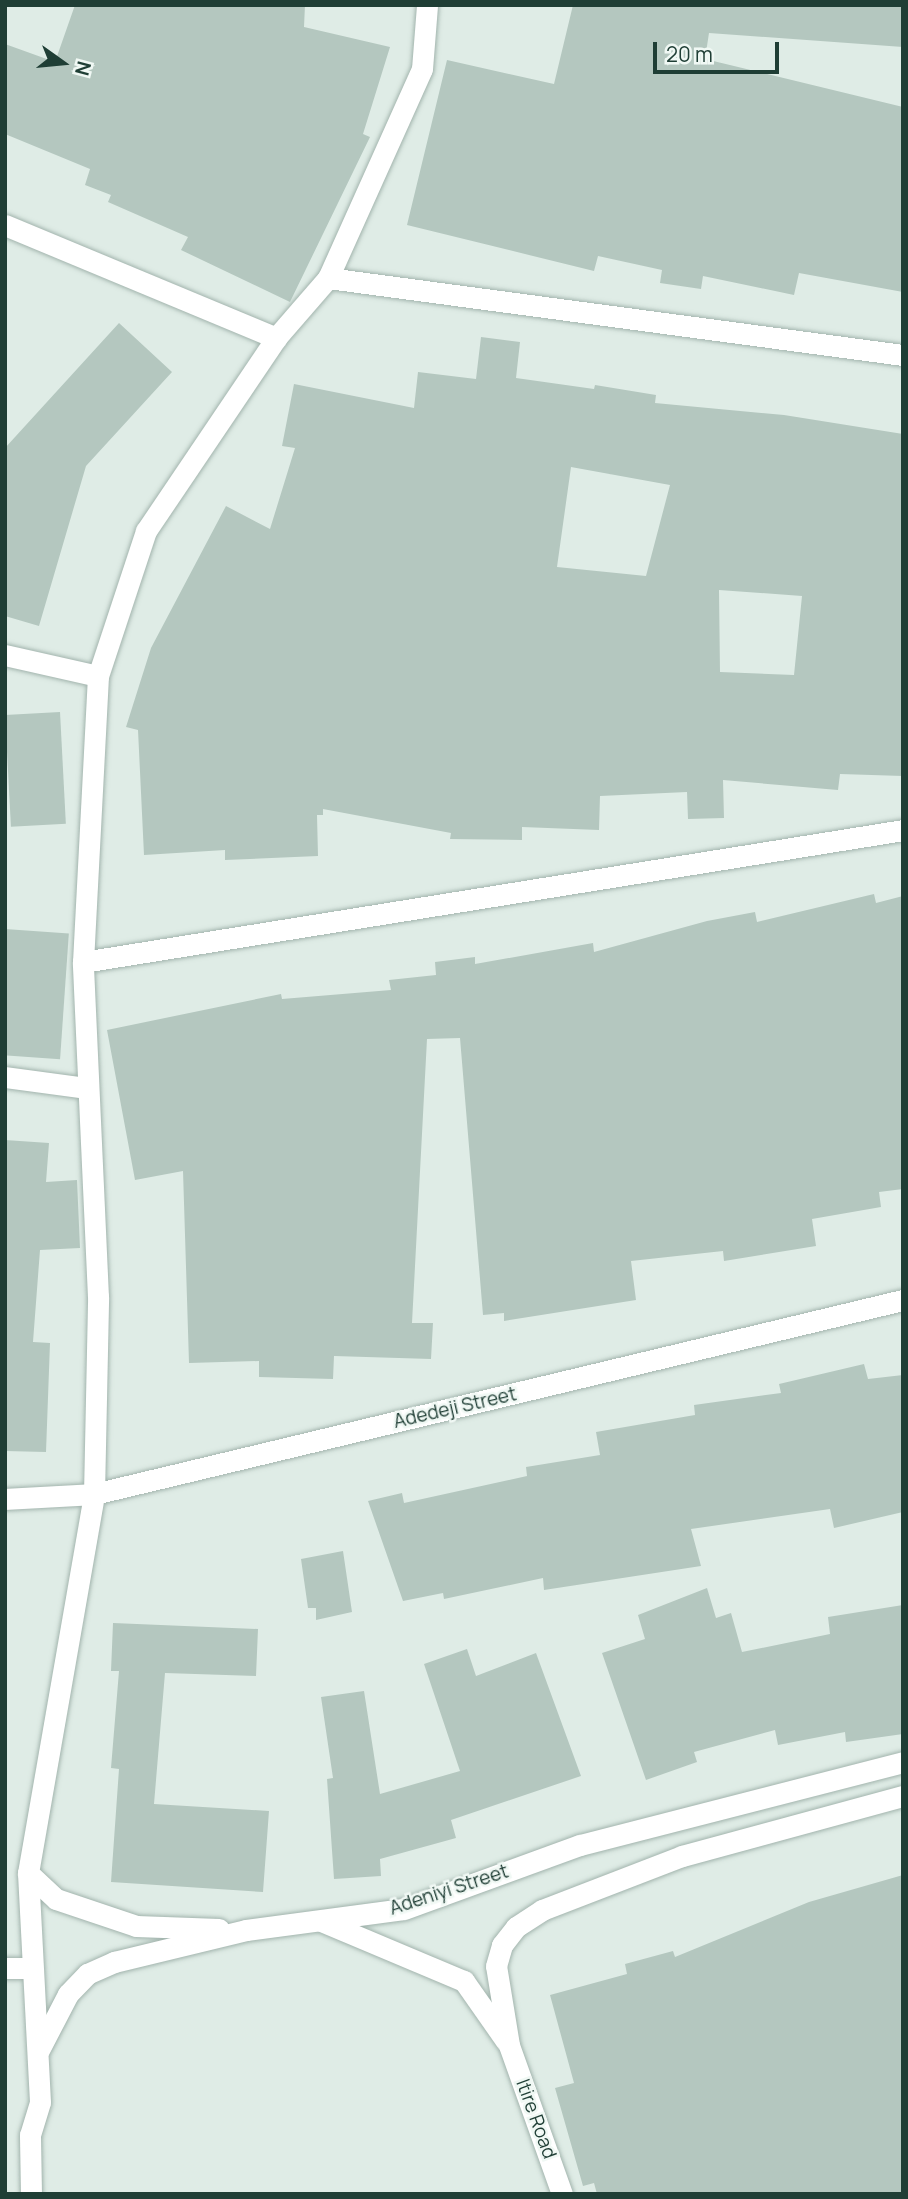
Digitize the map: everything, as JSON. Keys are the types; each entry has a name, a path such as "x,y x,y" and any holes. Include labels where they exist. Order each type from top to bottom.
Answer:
{"street":[{"path":"31,2194 30,2135 40,2102 28,1873 94,1494 98,1297 86,1087 83,962 97,676 146,531 276,338 328,278 422,69 428,5"},
{"path":"5,225 276,338"},
{"path":"328,278 903,355"},
{"path":"5,654 97,676"},
{"path":"83,962 903,830"},
{"path":"5,1077 86,1087"},
{"name":"Adedeji Street","path":"5,1499 94,1494 903,1300"},
{"name":"Adeniyi Street","path":"37,2057 55,2015 88,1974 114,1962 246,1930 404,1909 580,1845 903,1762"},
{"path":"509,2045 496,1966 502,1945 516,1927 542,1910 682,1856 903,1796"},
{"path":"28,1873 56,1899 136,1926 246,1930"},
{"path":"321,1921 464,1981 509,2045"},
{"path":"5,1968 32,1968"},
{"name":"Itire Road","path":"509,2045 562,2194"}],"building":[{"path":"75,5 305,5 304,27 390,47 363,134 370,137 290,302 181,250 188,237 108,202 111,195 85,185 90,169 5,134 5,44 55,62"},
{"path":"573,5 903,5 903,47 709,33 705,59 903,107 903,292 799,273 794,295 703,276 701,289 660,283 662,270 598,256 594,271 407,225 447,60 554,84"},
{"path":"119,323 172,372 86,466 39,626 5,616 5,448"},
{"path":"481,337 520,342 516,378 594,389 595,385 656,395 655,403 784,415 903,434 903,776 840,774 838,790 723,780 724,818 688,819 687,792 600,796 599,830 522,827 522,840 450,839 451,833 323,809 323,815 317,815 318,856 225,860 225,850 144,855 138,730 126,727 151,648 226,506 270,529 295,448 282,446 294,384 414,408 418,372 476,379","holes":["571,467 670,485 646,576 557,567","719,590 802,596 794,675 720,672"]},
{"path":"60,712 66,824 11,827 5,715"},
{"path":"874,894 876,903 903,896 903,1189 879,1192 881,1207 812,1219 816,1246 724,1261 723,1251 631,1261 636,1300 504,1321 504,1313 483,1315 460,1038 427,1039 412,1323 433,1323 431,1359 334,1356 333,1379 259,1377 259,1361 189,1363 183,1171 135,1180 107,1030 281,994 282,999 391,990 389,980 436,975 435,962 475,957 475,964 593,943 594,952 707,921 755,912 757,922"},
{"path":"5,929 69,933 60,1059 5,1055"},
{"path":"5,1140 49,1143 46,1182 77,1180 80,1248 40,1250 33,1342 50,1343 46,1452 5,1451"},
{"path":"864,1364 868,1379 903,1375 903,1512 834,1528 830,1509 691,1529 701,1566 544,1590 543,1578 444,1599 443,1593 403,1601 368,1501 402,1493 404,1503 527,1476 526,1467 600,1455 596,1432 695,1415 694,1405 781,1393 779,1384"},
{"path":"343,1551 352,1612 316,1620 316,1608 308,1608 301,1559"},
{"path":"707,1588 716,1618 731,1613 742,1652 830,1634 828,1617 903,1605 903,1734 846,1742 845,1732 778,1745 775,1730 694,1752 697,1762 646,1780 602,1653 645,1639 638,1615"},
{"path":"113,1623 258,1629 256,1676 165,1673 154,1804 269,1811 263,1892 111,1882 119,1769 111,1768 119,1671 111,1671"},
{"path":"467,1649 476,1676 536,1653 581,1776 451,1820 456,1838 380,1859 381,1876 334,1879 327,1779 333,1778 321,1697 364,1691 380,1794 460,1771 424,1664"},
{"path":"903,1875 903,2194 597,2194 594,2183 583,2186 555,2088 574,2083 550,1995 627,1974 625,1964 673,1951 675,1957 809,1902"}]}
